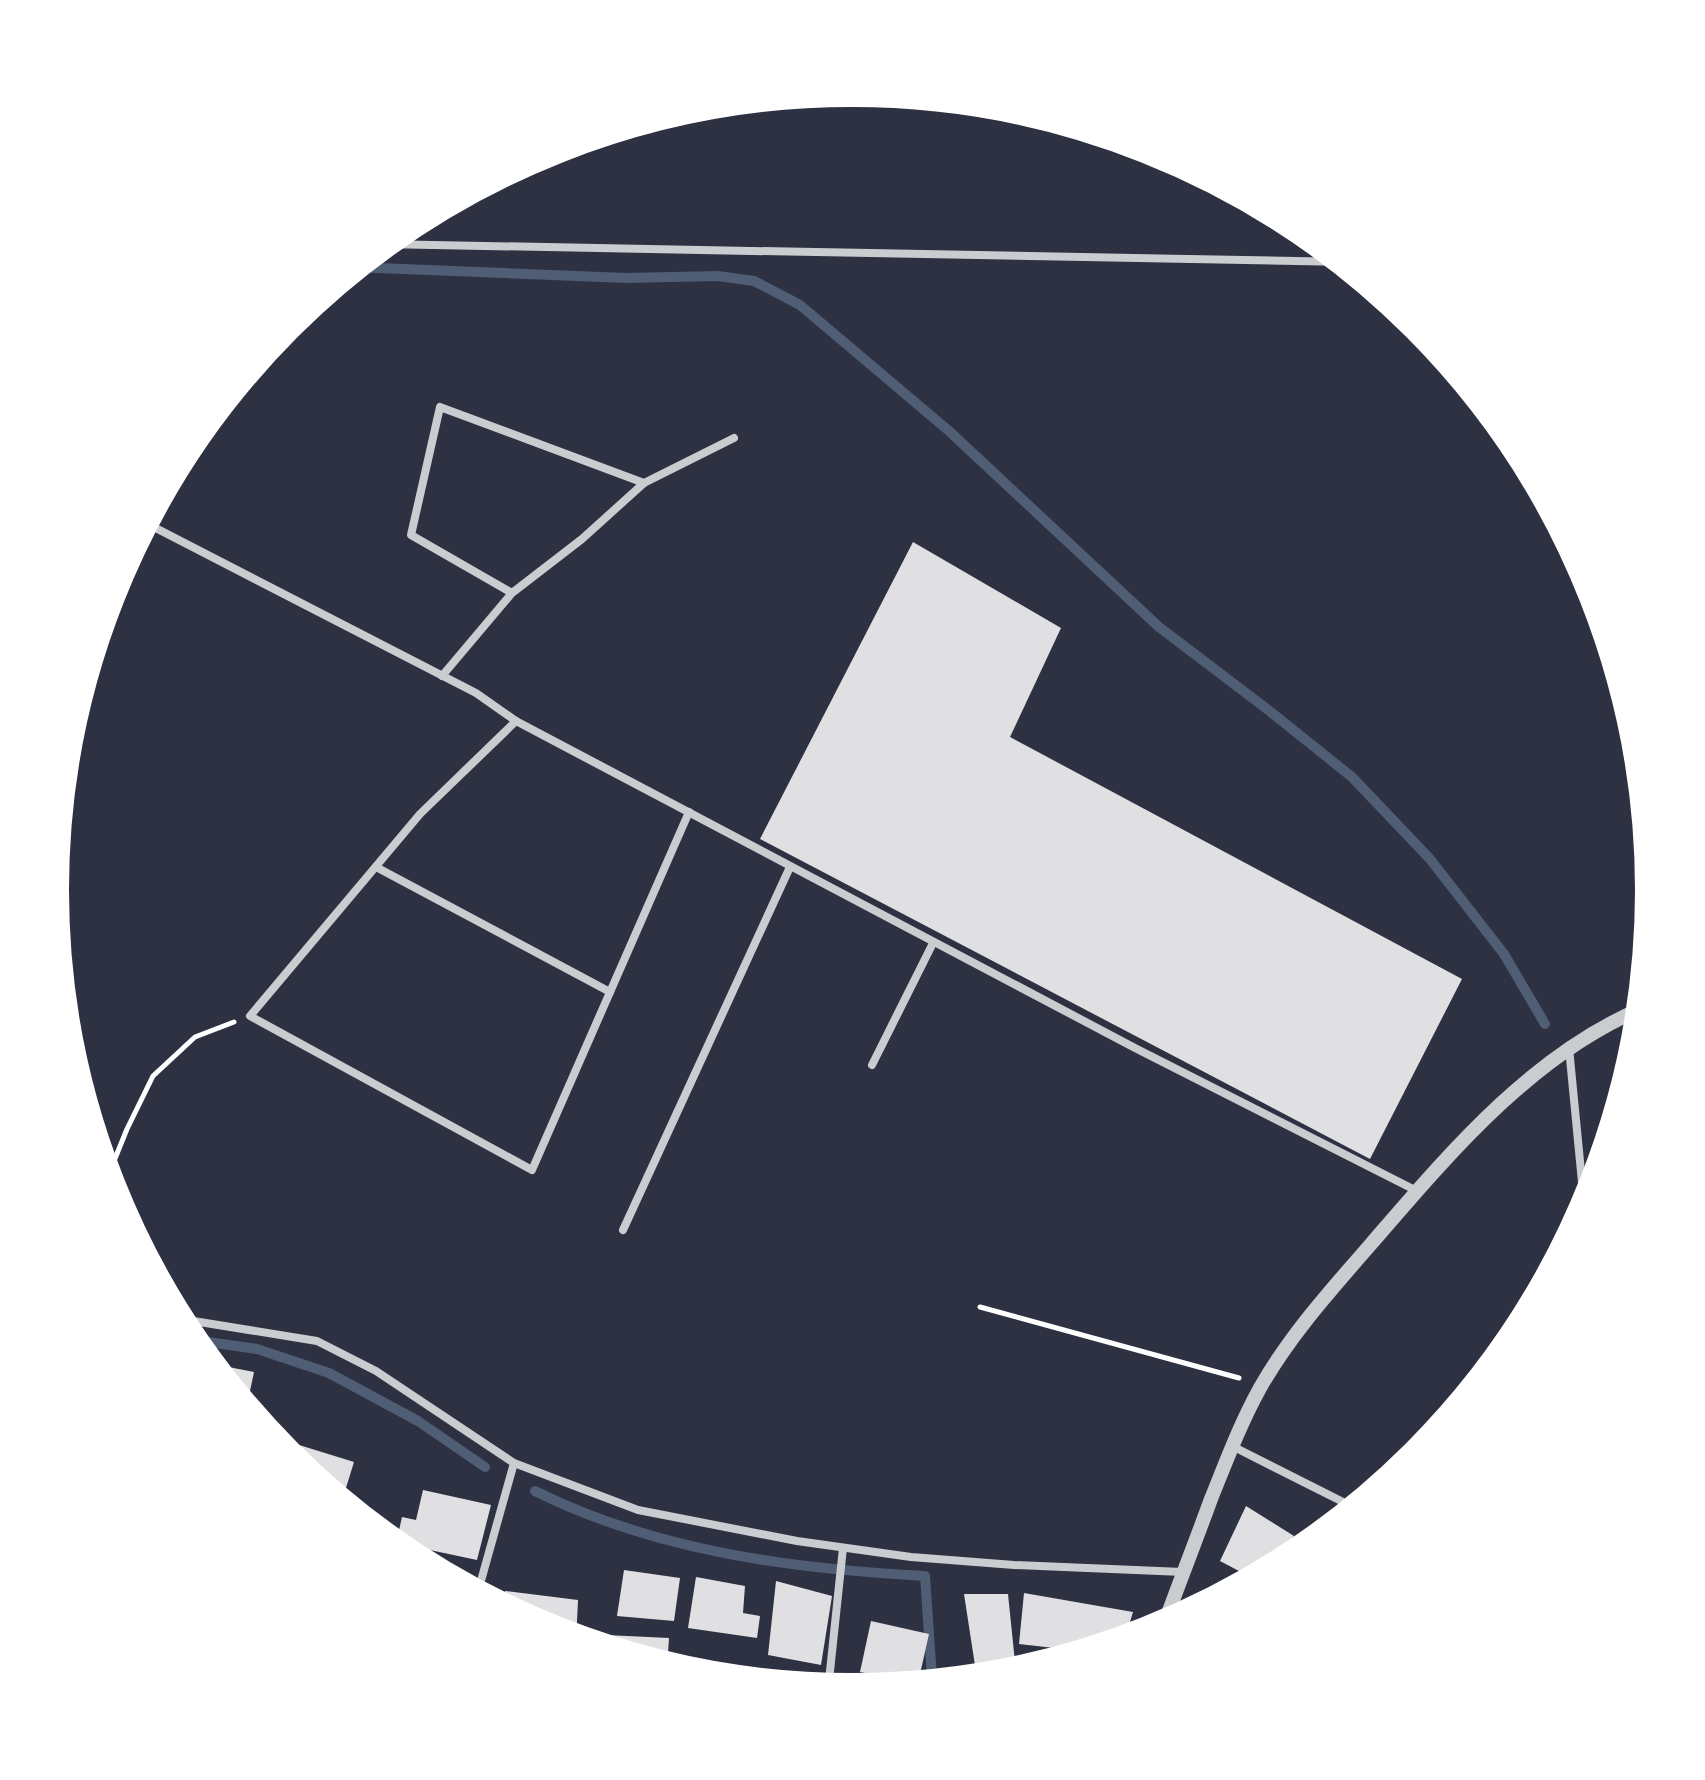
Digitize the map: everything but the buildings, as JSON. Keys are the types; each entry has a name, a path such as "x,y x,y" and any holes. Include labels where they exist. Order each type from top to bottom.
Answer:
{"street":[{"path":"400,244 1330,262"},
{"path":"512,593 411,535 440,407 644,483"},
{"path":"442,676 512,593 582,539 644,483 734,438"},
{"path":"153,527 476,693 516,721 933,943 1417,1191"},
{"path":"516,721 420,814 250,1016 532,1170 689,812"},
{"path":"376,867 610,992"},
{"path":"623,1230 790,867"},
{"path":"872,1065 933,943"},
{"path":"1169,1611 1232,1446 1263,1384 1306,1320 1417,1191 1503,1101 1569,1047 1631,1013"},
{"path":"1569,1047 1583,1188"},
{"path":"194,1323 317,1341 376,1371 514,1463 638,1510 843,1549 911,1557 1183,1572"},
{"path":"1232,1446 1347,1504"},
{"path":"480,1584 514,1463"},
{"path":"829,1678 843,1549"}],"path":[{"path":"114,1165 127,1129 153,1076 195,1037 250,1016"},
{"path":"980,1307 1263,1384"}],"waterway":[{"path":"368,268 626,278 718,276 754,281 800,305 949,431 1159,627 1352,777 1430,859 1504,954 1545,1024"},
{"path":"207,1342 257,1349 329,1373 418,1421 485,1467"},
{"path":"535,1491 628,1529 726,1553 825,1568 925,1576 932,1674"}]}
